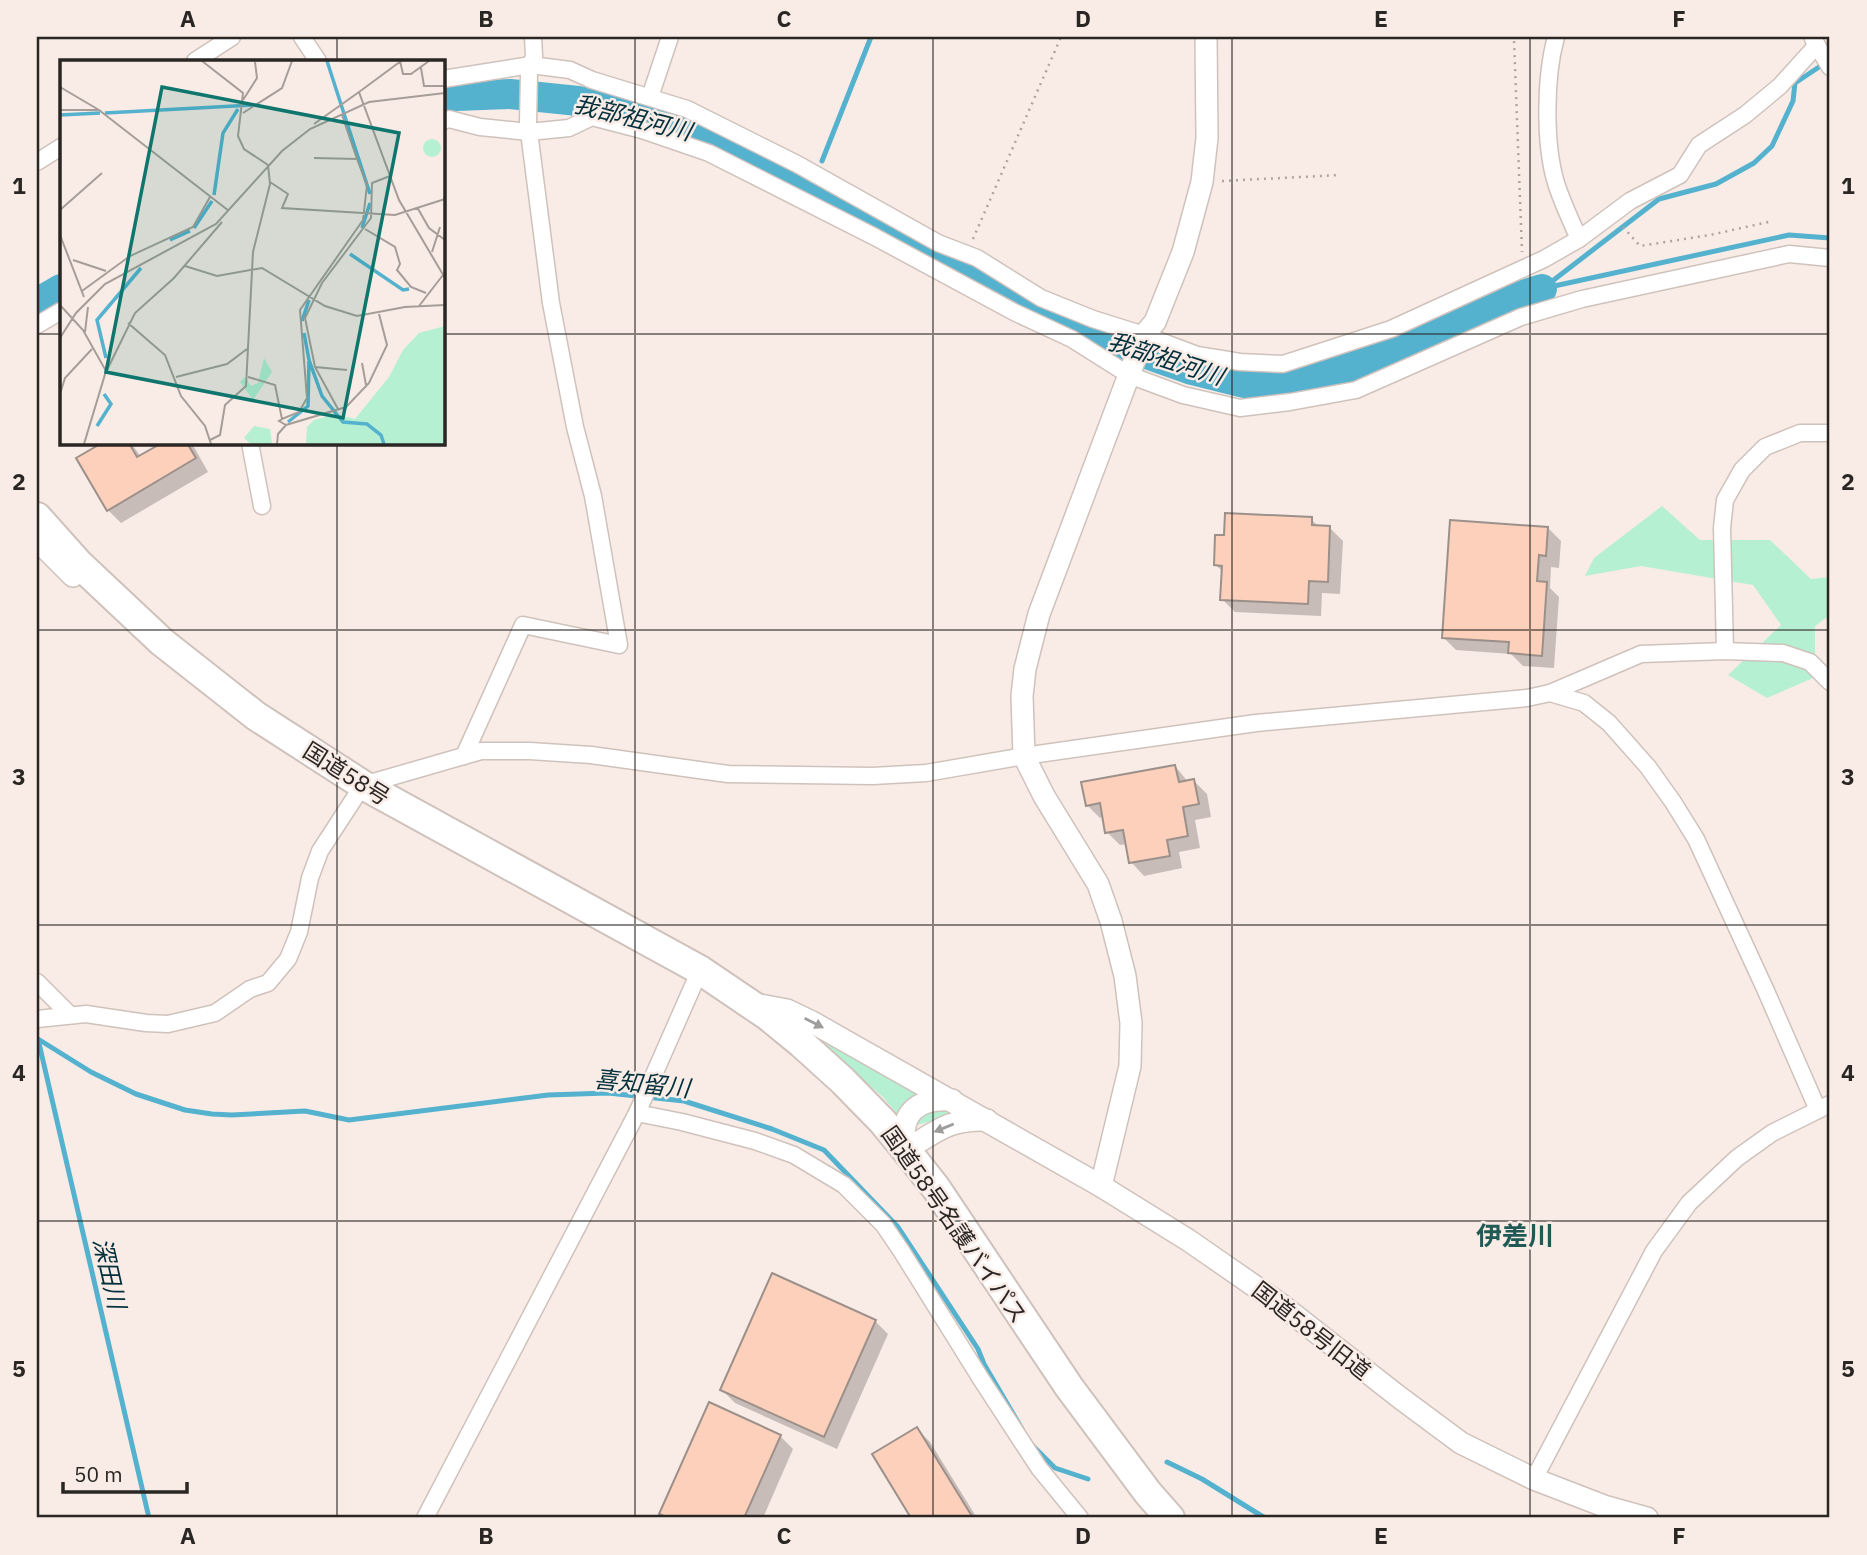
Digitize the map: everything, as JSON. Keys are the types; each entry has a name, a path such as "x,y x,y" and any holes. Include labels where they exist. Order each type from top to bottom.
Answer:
{"highway":[{"name":"国道58号","path":"37,517 79,564 162,642 256,716 363,785 700,970"},
{"name":"国道58号名護バイパス","path":"700,970 801,1043 883,1122 936,1188 1069,1387 1148,1493 1170,1518"}],"street":[{"path":"197,60 232,37"},
{"path":"302,37 317,60"},
{"path":"464,756 523,625 619,645 593,496 575,427 551,303 529,128 533,37"},
{"path":"650,97 670,37"},
{"path":"1101,1186 1130,1066 1131,1023 1125,976 1098,884 1044,796 1024,756 1022,696 1025,669 1039,614 1143,337 1155,322 1184,252 1202,182 1207,138 1206,37"},
{"path":"1556,37 1552,51 1546,125 1556,182 1579,239"},
{"path":"444,79 530,69 570,70 592,80 687,109 797,164 938,243 977,258 1041,298 1197,355 1240,362 1283,364 1391,329 1544,260 1579,239 1630,201 1680,175 1699,145 1745,115 1780,86 1817,45 1830,67"},
{"path":"444,121 449,119 480,127 569,128 592,117 642,130 709,153 1130,371 1183,395 1240,408 1356,390 1521,317 1582,299 1789,254 1830,258"},
{"path":"37,162 60,147"},
{"path":"37,325 60,312"},
{"path":"1725,651 1722,528 1725,500 1742,470 1765,447 1800,433 1830,433"},
{"path":"250,444 262,506"},
{"path":"37,540 93,596 162,642"},
{"path":"37,1019 86,1014 168,1024 215,1013 250,989 268,983 288,959 299,932 310,878 320,852 363,785 481,751 591,755 728,774 926,774 1024,756 1256,723 1527,698 1550,693 1641,654 1725,651 1783,653 1810,662 1830,682"},
{"path":"1534,1479 1654,1251 1689,1203 1737,1157 1772,1133 1824,1107 1766,991 1702,851 1678,811 1648,768 1609,723 1584,703 1550,693"},
{"path":"425,1518 638,1110 700,970"},
{"path":"37,982 65,1016"},
{"name":"国道58号旧道","path":"749,1003 788,1010 812,1021 1101,1186 1238,1273 1461,1443 1534,1479 1604,1506 1647,1518"},
{"path":"953,1100 927,1101 911,1112 904,1126 906,1150 944,1126 987,1120"},
{"path":"638,1110 755,1141 794,1155 844,1185 883,1224 1039,1468 1080,1518"}],"path":[{"path":"967,254 1061,37"},
{"path":"1508,37 1514,40 1522,270"},
{"path":"1202,182 1340,175"},
{"path":"1630,235 1640,246 1710,235 1773,220"}],"green space":[{"path":"1662,506 1700,540 1770,540 1811,579 1830,577 1830,615 1815,626 1815,677 1767,698 1728,675 1781,625 1753,585 1641,566 1585,576 1594,558"},
{"path":"809,1031 930,1093 899,1116 883,1097"},
{"path":"940,1107 964,1113 913,1126 919,1117"}],"building":[{"path":"100,444 130,444 137,457 160,444 188,444 196,458 107,511 76,458"},
{"path":"1225,513 1312,517 1312,525 1330,526 1328,582 1309,581 1308,604 1220,600 1222,566 1214,565 1215,535 1224,535"},
{"path":"1450,520 1548,527 1546,556 1539,555 1537,581 1547,582 1542,656 1508,653 1509,642 1442,638"},
{"path":"1175,765 1179,782 1194,779 1199,804 1183,807 1188,836 1167,840 1170,856 1129,863 1123,830 1105,833 1100,803 1086,806 1081,782"},
{"path":"772,1273 876,1320 824,1437 720,1390"},
{"path":"709,1402 781,1435 744,1518 669,1518 659,1514"},
{"path":"917,1427 973,1518 911,1518 872,1454"}],"waterway":[{"path":"822,161 871,37"},
{"name":"我部祖河川","path":"1542,289 1659,199 1716,184 1754,163 1772,146 1793,101 1795,83 1825,63"},
{"name":"我部祖河川","path":"444,100 456,96 510,94 578,101 649,116 703,134 1056,317 1192,370 1244,383 1280,382 1323,376 1361,363 1516,297 1542,289"},
{"path":"1545,288 1789,235 1830,238"},
{"name":"我部祖河川","path":"37,303 60,290"},
{"name":"喜知留川","path":"38,1039 91,1072 136,1094 185,1110 212,1114 305,1111 349,1120 548,1095 608,1093 684,1101 772,1129 824,1150 898,1227 978,1349 1022,1429"},
{"name":"深田川","path":"38,1039 149,1518"},
{"name":"喜知留川","path":"1033,1446 1055,1468 1088,1479"},
{"name":"喜知留川","path":"1167,1462 1202,1479 1265,1518"}],"district":[{"name":"伊差川","path":"1515,1235"}]}
